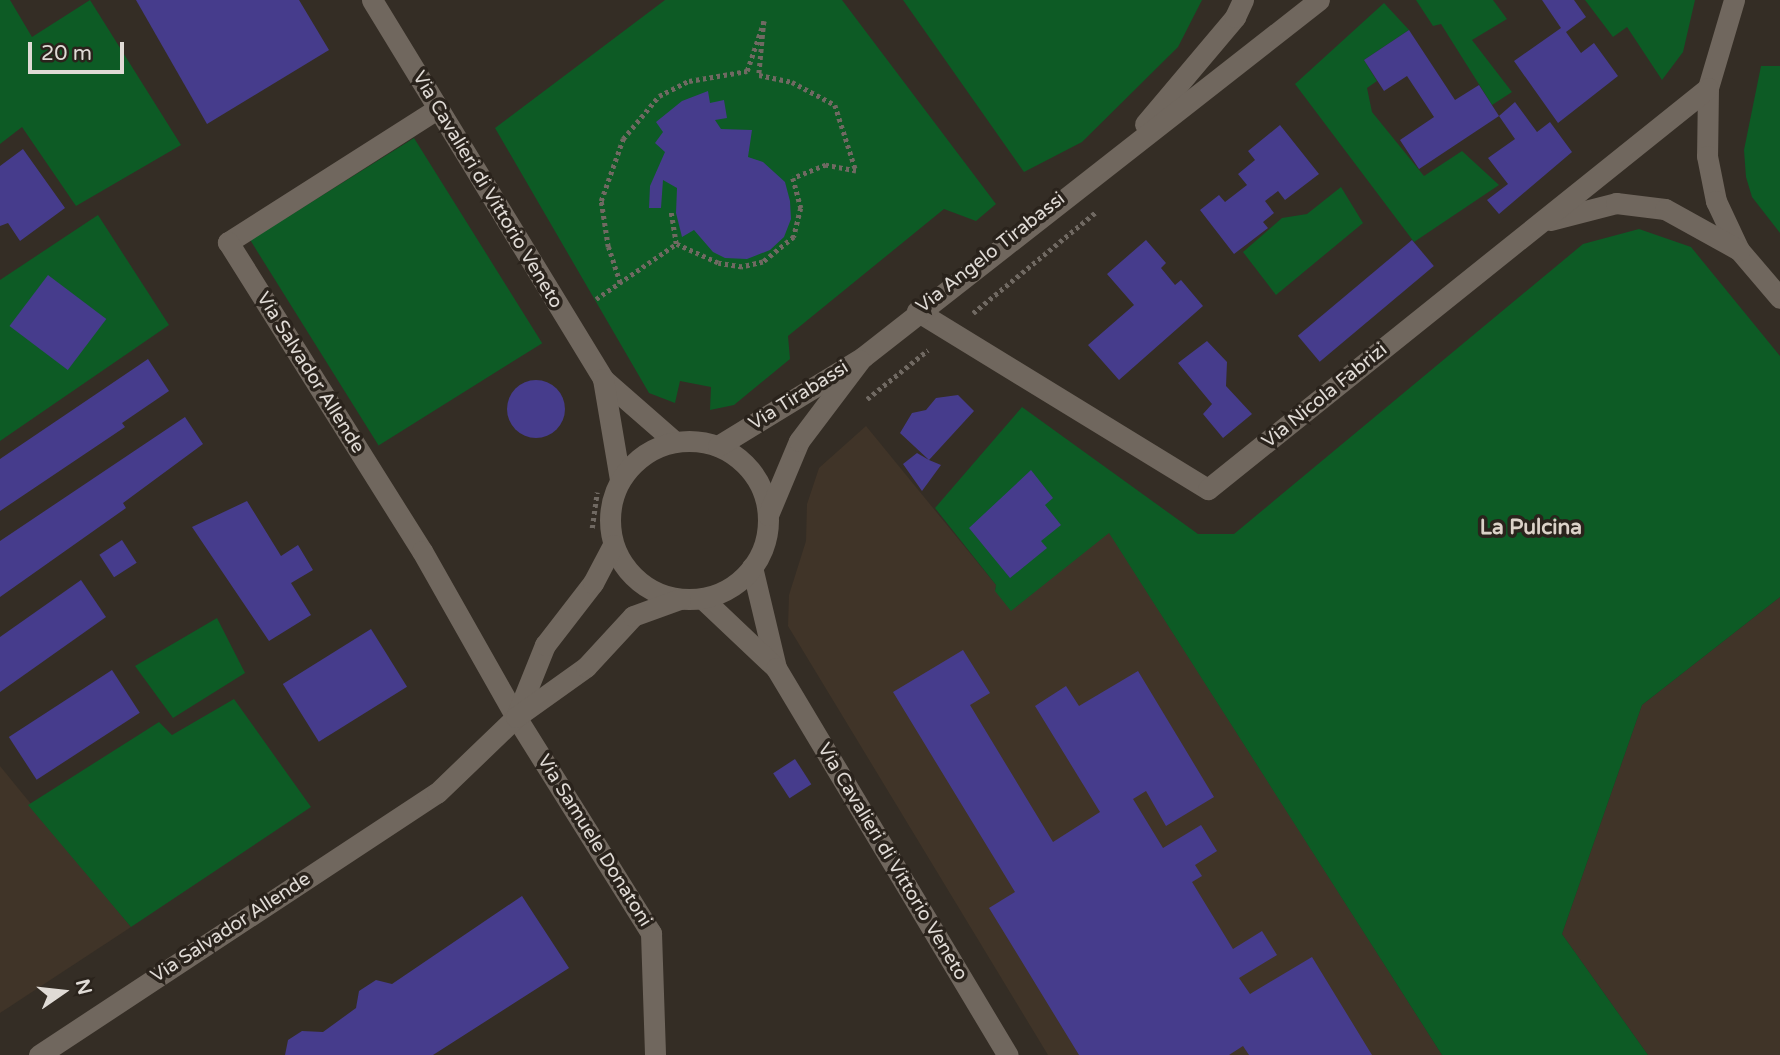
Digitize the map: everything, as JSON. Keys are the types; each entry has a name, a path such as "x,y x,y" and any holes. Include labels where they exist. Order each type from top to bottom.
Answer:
{"street":[{"name":"Via Cavalieri di Vittorio Veneto","path":"372,0 603,379 674,442"},
{"name":"Via Angelo Tirabassi","path":"1120,152 1195,67 1243,0"},
{"name":"Via Angelo Tirabassi","path":"863,357 917,311 1120,152 1212,87 1319,0"},
{"path":"1734,0 1708,88 1707,156 1716,201 1740,250 1780,298"},
{"name":"Via Nicola Fabrizi","path":"917,311 1208,489 1708,88"},
{"name":"Via Salvador Allende","path":"437,109 228,242 422,551 516,717"},
{"path":"1541,222 1616,203 1665,209 1740,250"},
{"name":"Via Tirabassi","path":"719,446 863,357"},
{"name":"Via Tirabassi","path":"768,517 799,441 863,357"},
{"name":"Via Cavalieri di Vittorio Veneto","path":"603,379 620,480"},
{"path":"674,442 719,446 754,474 768,517 761,551 739,582 703,598 680,599 639,582 623,566 613,545 609,523 620,480 634,462 674,442"},
{"name":"Via Salvador Allende","path":"516,717 545,645 593,583 613,545"},
{"name":"Via Cavalieri di Vittorio Veneto","path":"752,567 776,668"},
{"name":"Via Cavalieri di Vittorio Veneto","path":"703,598 776,668 1008,1055"},
{"name":"Via Salvador Allende","path":"39,1055 437,793 516,717 586,667 633,615 680,599"},
{"name":"Via Samuele Donatoni","path":"516,717 651,933 655,1055"}],"path":[{"path":"621,283 608,247 601,201 623,139 659,96 689,81 747,71 764,21 759,75 792,82 835,105 856,171 826,165 793,178 801,208 794,237 763,262 742,267 718,263 676,244"},
{"path":"858,408 1102,208"},
{"path":"671,212 676,244"},
{"path":"596,299 676,244"}],"shaded area":[{"path":"866,426 996,585 995,591 1109,532 1442,1055 1048,1055 788,626 789,595 806,541 807,504 819,468"},
{"path":"1780,597 1780,1055 1648,1055 1562,934 1642,705"},
{"path":"0,766 131,927 0,1013"}],"green space":[{"path":"0,0 10,0 32,37 90,0 181,145 76,206 22,127 0,144"},
{"path":"665,0 842,0 996,204 976,221 944,209 788,336 790,359 734,405 710,410 711,387 680,381 675,403 649,393 495,128"},
{"path":"903,0 1202,0 1178,47 1082,142 1024,172"},
{"path":"1416,0 1493,0 1507,19 1472,40 1512,92 1492,105 1441,24 1433,26"},
{"path":"1585,0 1695,0 1683,52 1662,80 1627,27 1613,37"},
{"path":"1384,3 1409,30 1364,60 1377,81 1367,88 1372,112 1424,176 1462,151 1499,185 1414,242 1295,84"},
{"path":"1761,66 1780,66 1780,233 1752,197 1746,177 1744,150"},
{"path":"414,138 542,343 379,446 250,240"},
{"path":"1341,187 1363,223 1276,295 1243,252 1282,218 1307,214"},
{"path":"98,215 169,325 0,441 0,280"},
{"path":"1639,229 1691,247 1780,356 1780,597 1642,705 1562,934 1648,1055 1442,1055 1109,533 1011,611 995,591 996,585 935,508 1022,407 1198,534 1234,534 1583,244"},
{"path":"217,618 245,673 173,718 135,666"},
{"path":"234,699 311,807 131,927 28,805 159,722 172,735"}],"building":[{"path":"136,0 299,0 329,50 207,124"},
{"path":"1542,0 1574,0 1586,17 1566,32 1581,53 1594,43 1618,76 1558,123 1514,61 1561,28"},
{"path":"1409,30 1455,100 1479,85 1499,116 1419,169 1400,140 1434,117 1407,76 1384,91 1364,60"},
{"path":"708,91 710,103 724,100 727,118 715,120 721,129 752,130 748,157 763,162 785,182 790,201 791,219 784,237 770,250 747,259 725,258 713,252 694,230 682,237 676,213 677,188 663,180 661,208 649,208 650,186 665,152 655,143 663,132 656,122 682,101"},
{"path":"1515,102 1537,132 1550,122 1572,152 1499,214 1487,200 1508,184 1488,158 1515,139 1499,116"},
{"path":"1280,125 1319,174 1285,200 1278,191 1265,201 1274,213 1263,222 1268,228 1234,254 1200,210 1219,195 1225,202 1247,185 1238,174 1255,160 1248,151"},
{"path":"23,149 65,208 20,241 8,223 0,226 0,166"},
{"path":"1146,240 1166,263 1161,268 1175,285 1181,280 1203,306 1119,380 1088,345 1134,305 1107,274"},
{"path":"1412,240 1434,266 1320,362 1298,336"},
{"path":"48,275 106,319 68,370 9,326"},
{"path":"1207,341 1227,362 1226,386 1252,414 1223,438 1203,414 1212,404 1178,363"},
{"path":"148,359 169,391 122,423 125,427 0,511 0,459"},
{"path":"530,380 542,380 557,388 565,403 565,415 557,430 542,438 530,438 515,430 507,415 507,403 515,388"},
{"path":"958,395 974,411 929,460 900,433 912,413 926,410 936,398"},
{"path":"185,417 203,444 123,503 126,508 0,597 0,541"},
{"path":"917,453 941,465 922,491 903,464"},
{"path":"1031,470 1053,498 1045,505 1061,525 1041,541 1047,548 1010,578 969,528"},
{"path":"247,501 281,556 298,545 313,570 291,583 311,615 269,641 192,527"},
{"path":"122,540 137,563 114,577 99,555"},
{"path":"81,580 106,617 0,692 0,637"},
{"path":"371,629 407,687 319,742 283,684"},
{"path":"963,650 990,693 970,705 1053,842 1100,812 1035,706 1066,686 1079,706 1138,671 1214,797 1166,826 1146,791 1133,799 1163,848 1201,825 1217,851 1195,865 1202,876 1192,882 1233,949 1262,931 1277,955 1239,978 1250,994 1312,957 1372,1055 1249,1055 1243,1046 1229,1055 1079,1055 989,908 1015,892 893,692"},
{"path":"112,670 140,713 37,780 9,737"},
{"path":"795,759 811,784 790,798 773,773"},
{"path":"522,896 569,968 433,1055 285,1055 288,1040 302,1031 323,1032 356,1008 359,991 376,980 392,984"}],"district":[{"name":"La Pulcina","path":"1531,528"}]}
